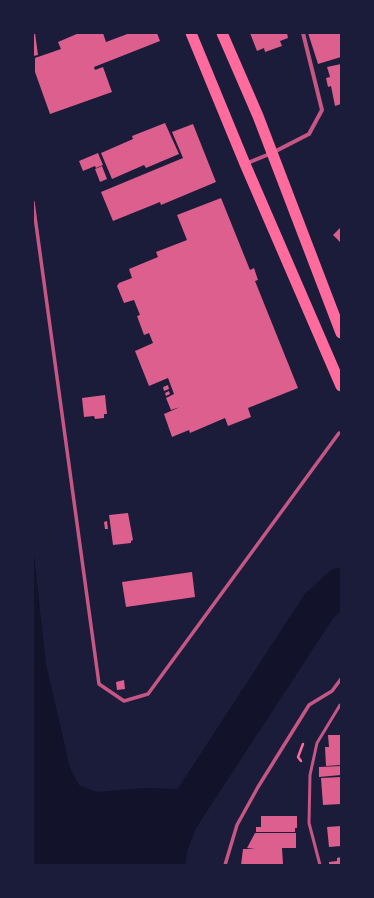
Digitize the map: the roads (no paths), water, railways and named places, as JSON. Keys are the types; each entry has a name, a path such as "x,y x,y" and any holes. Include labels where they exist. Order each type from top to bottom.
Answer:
{"highway":[{"path":"191,33 245,164 341,386"},
{"path":"222,33 272,154 341,333"}],"street":[{"path":"245,164 272,154 309,134 322,110 303,33"},
{"path":"33,202 99,684 124,701 148,694 339,433"},
{"path":"225,865 238,825 273,762 309,705 332,691 341,679"}],"lane":[{"path":"320,865 309,824 310,775 317,743 340,705"}],"waterway":[{"path":"148,865 178,822 319,606 341,586"}]}
